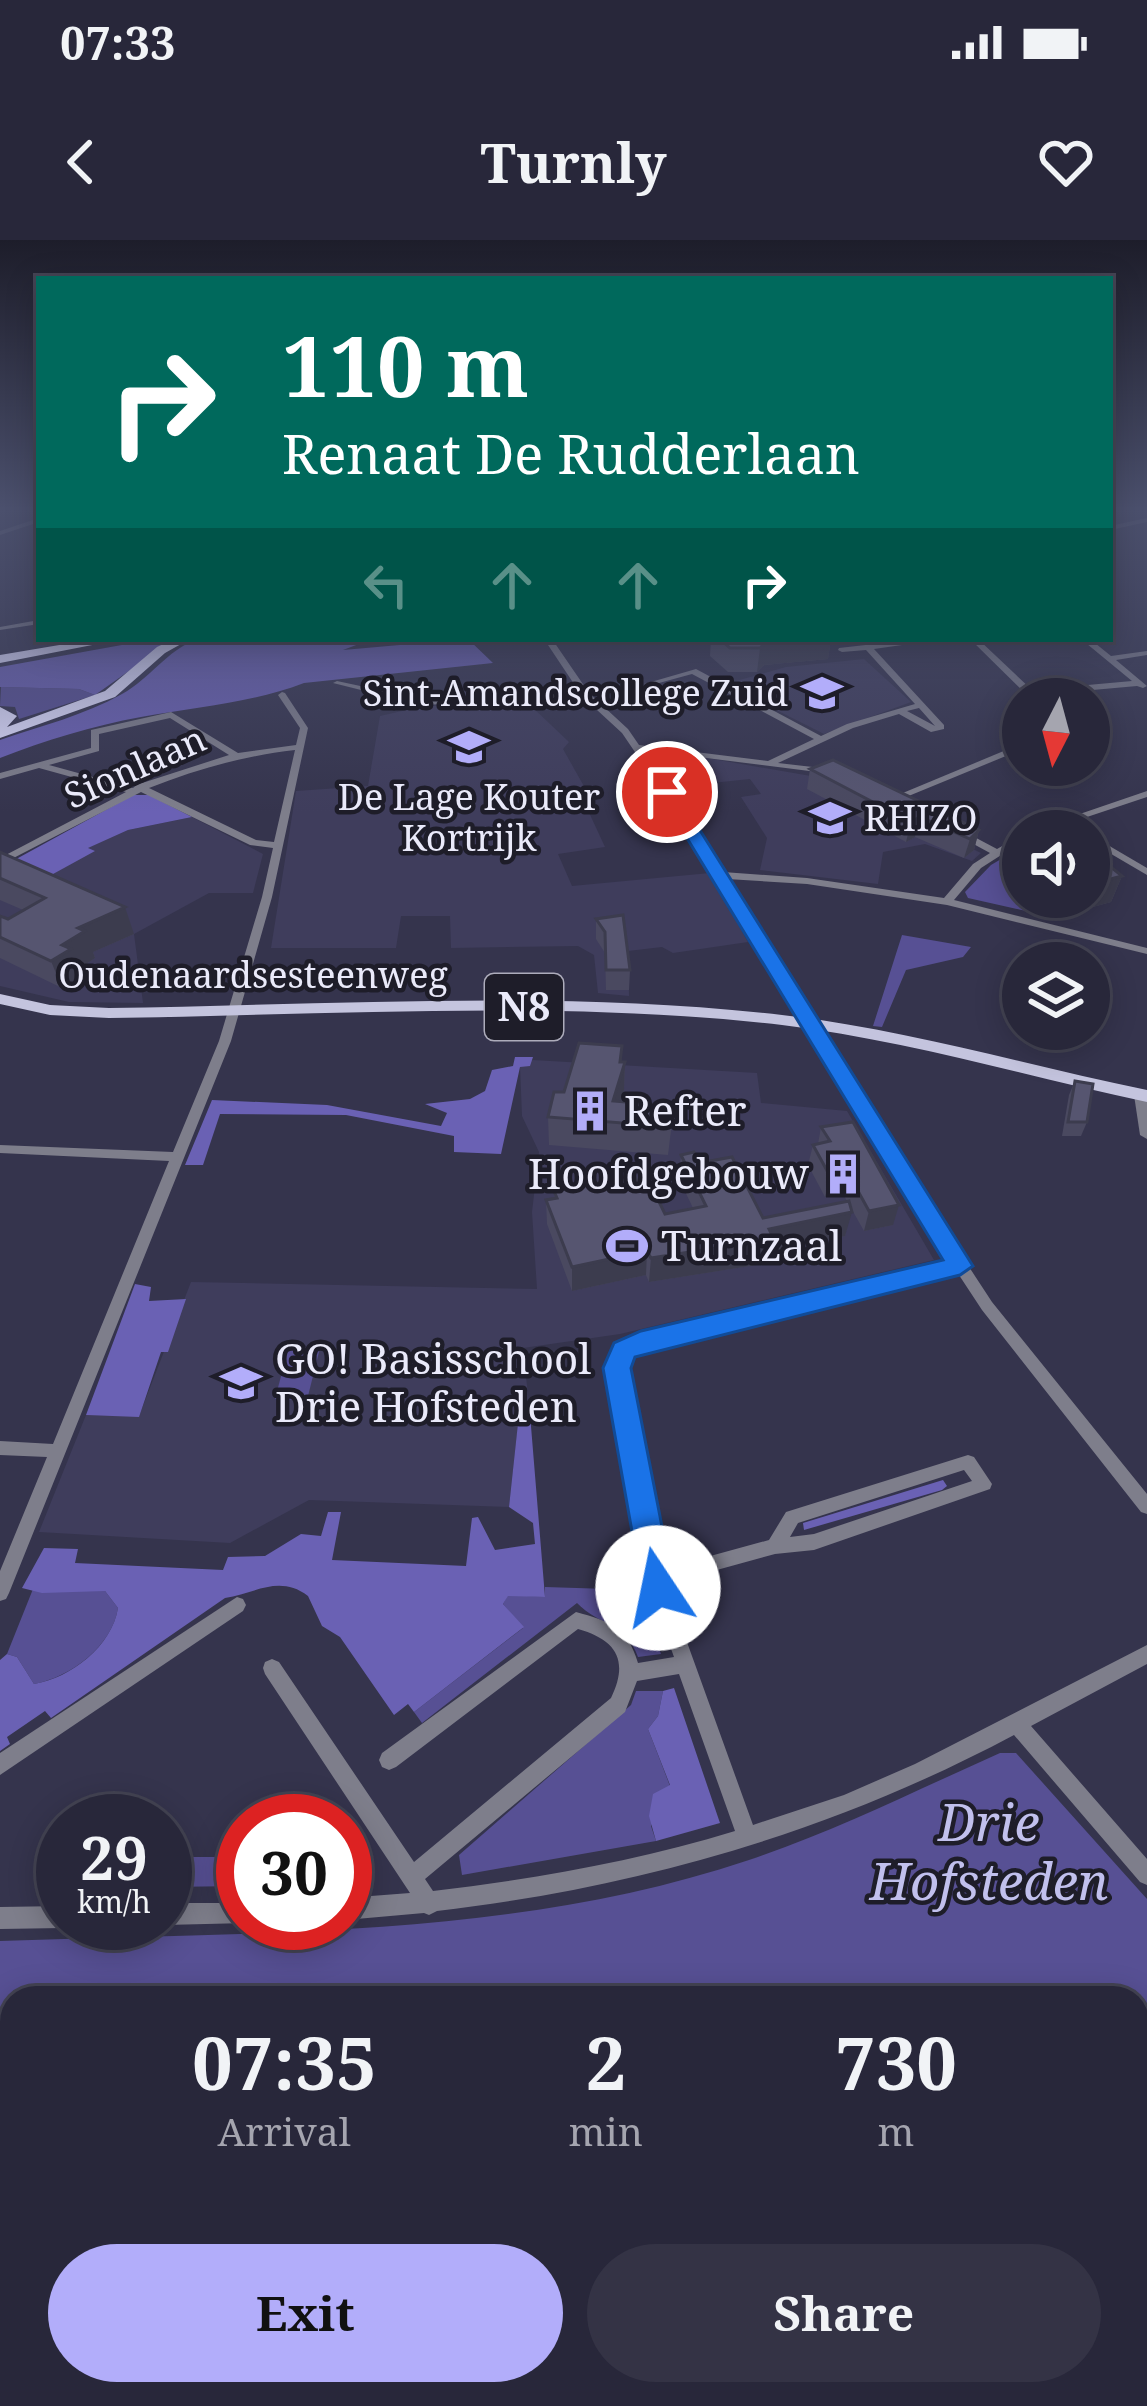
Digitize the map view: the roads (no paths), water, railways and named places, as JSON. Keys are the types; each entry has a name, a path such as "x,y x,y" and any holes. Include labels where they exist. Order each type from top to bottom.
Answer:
{"highway":[{"path":"0,650 47,642"},
{"path":"0,659 99,642"},
{"path":"0,729 59,715 110,694 161,650 178,642"},
{"path":"0,711 10,716 0,729"}],"main road":[{"name":"Oudenaardsesteenweg","path":"0,999 77,1012 640,1007 813,1024 1143,1095"}],"street":[{"path":"3,629 36,623"},
{"path":"550,642 583,691 637,747 960,1266 1052,1391 1147,1507"},
{"path":"842,650 913,642"},
{"path":"977,642 1014,678"},
{"path":"1089,642 1144,685"},
{"path":"1097,642 1113,659"},
{"path":"868,647 939,729 898,710"},
{"path":"1113,659 1147,653"},
{"path":"648,684 693,670 820,740"},
{"path":"338,683 421,702 583,691"},
{"path":"1110,688 1144,685"},
{"path":"0,1593 235,1008 279,846 304,727 282,695"},
{"path":"772,762 919,705"},
{"path":"2,776 96,748 94,732 171,715 234,754"},
{"name":"Sionlaan","path":"0,862 135,789 234,754 300,747"},
{"path":"637,747 772,762 841,776"},
{"path":"890,800 1002,755"},
{"path":"38,764 135,789 254,843 279,846"},
{"path":"877,793 906,807"},
{"path":"1095,810 1147,794"},
{"path":"954,830 994,851"},
{"path":"946,902 1002,847"},
{"path":"1110,850 1147,872"},
{"path":"718,875 807,881 946,902 1146,949"},
{"path":"1143,1095 1147,1136"},
{"path":"0,1149 178,1157"},
{"path":"747,1836 657,1579 618,1359 641,1342 960,1266"},
{"path":"0,1448 56,1451"},
{"path":"657,1579 775,1546 814,1542 984,1484 968,1462 792,1517 775,1546"},
{"path":"0,1765 237,1605"},
{"path":"389,1760 577,1620 616,1634 631,1660 632,1673 618,1705 412,1876"},
{"path":"372,1907 428,1904 596,1876 747,1836 863,1797 1147,1654"},
{"path":"632,1673 685,1664"},
{"path":"272,1668 428,1904"},
{"path":"1016,1723 1147,1875"},
{"path":"0,1918 36,1917"}],"place":[{"name":"Sint-Amandscollege Zuid","path":"822,693"},
{"name":"De Lage Kouter Kortrijk","path":"469,747"},
{"name":"RHIZO","path":"830,818"},
{"name":"Refter","path":"590,1111"},
{"name":"Hoofdgebouw","path":"843,1174"},
{"name":"Turnzaal","path":"627,1246"},
{"name":"GO! Basisschool Drie Hofsteden","path":"241,1383"}],"park label":[{"name":"Drie Hofsteden","path":"989,1852"}]}
